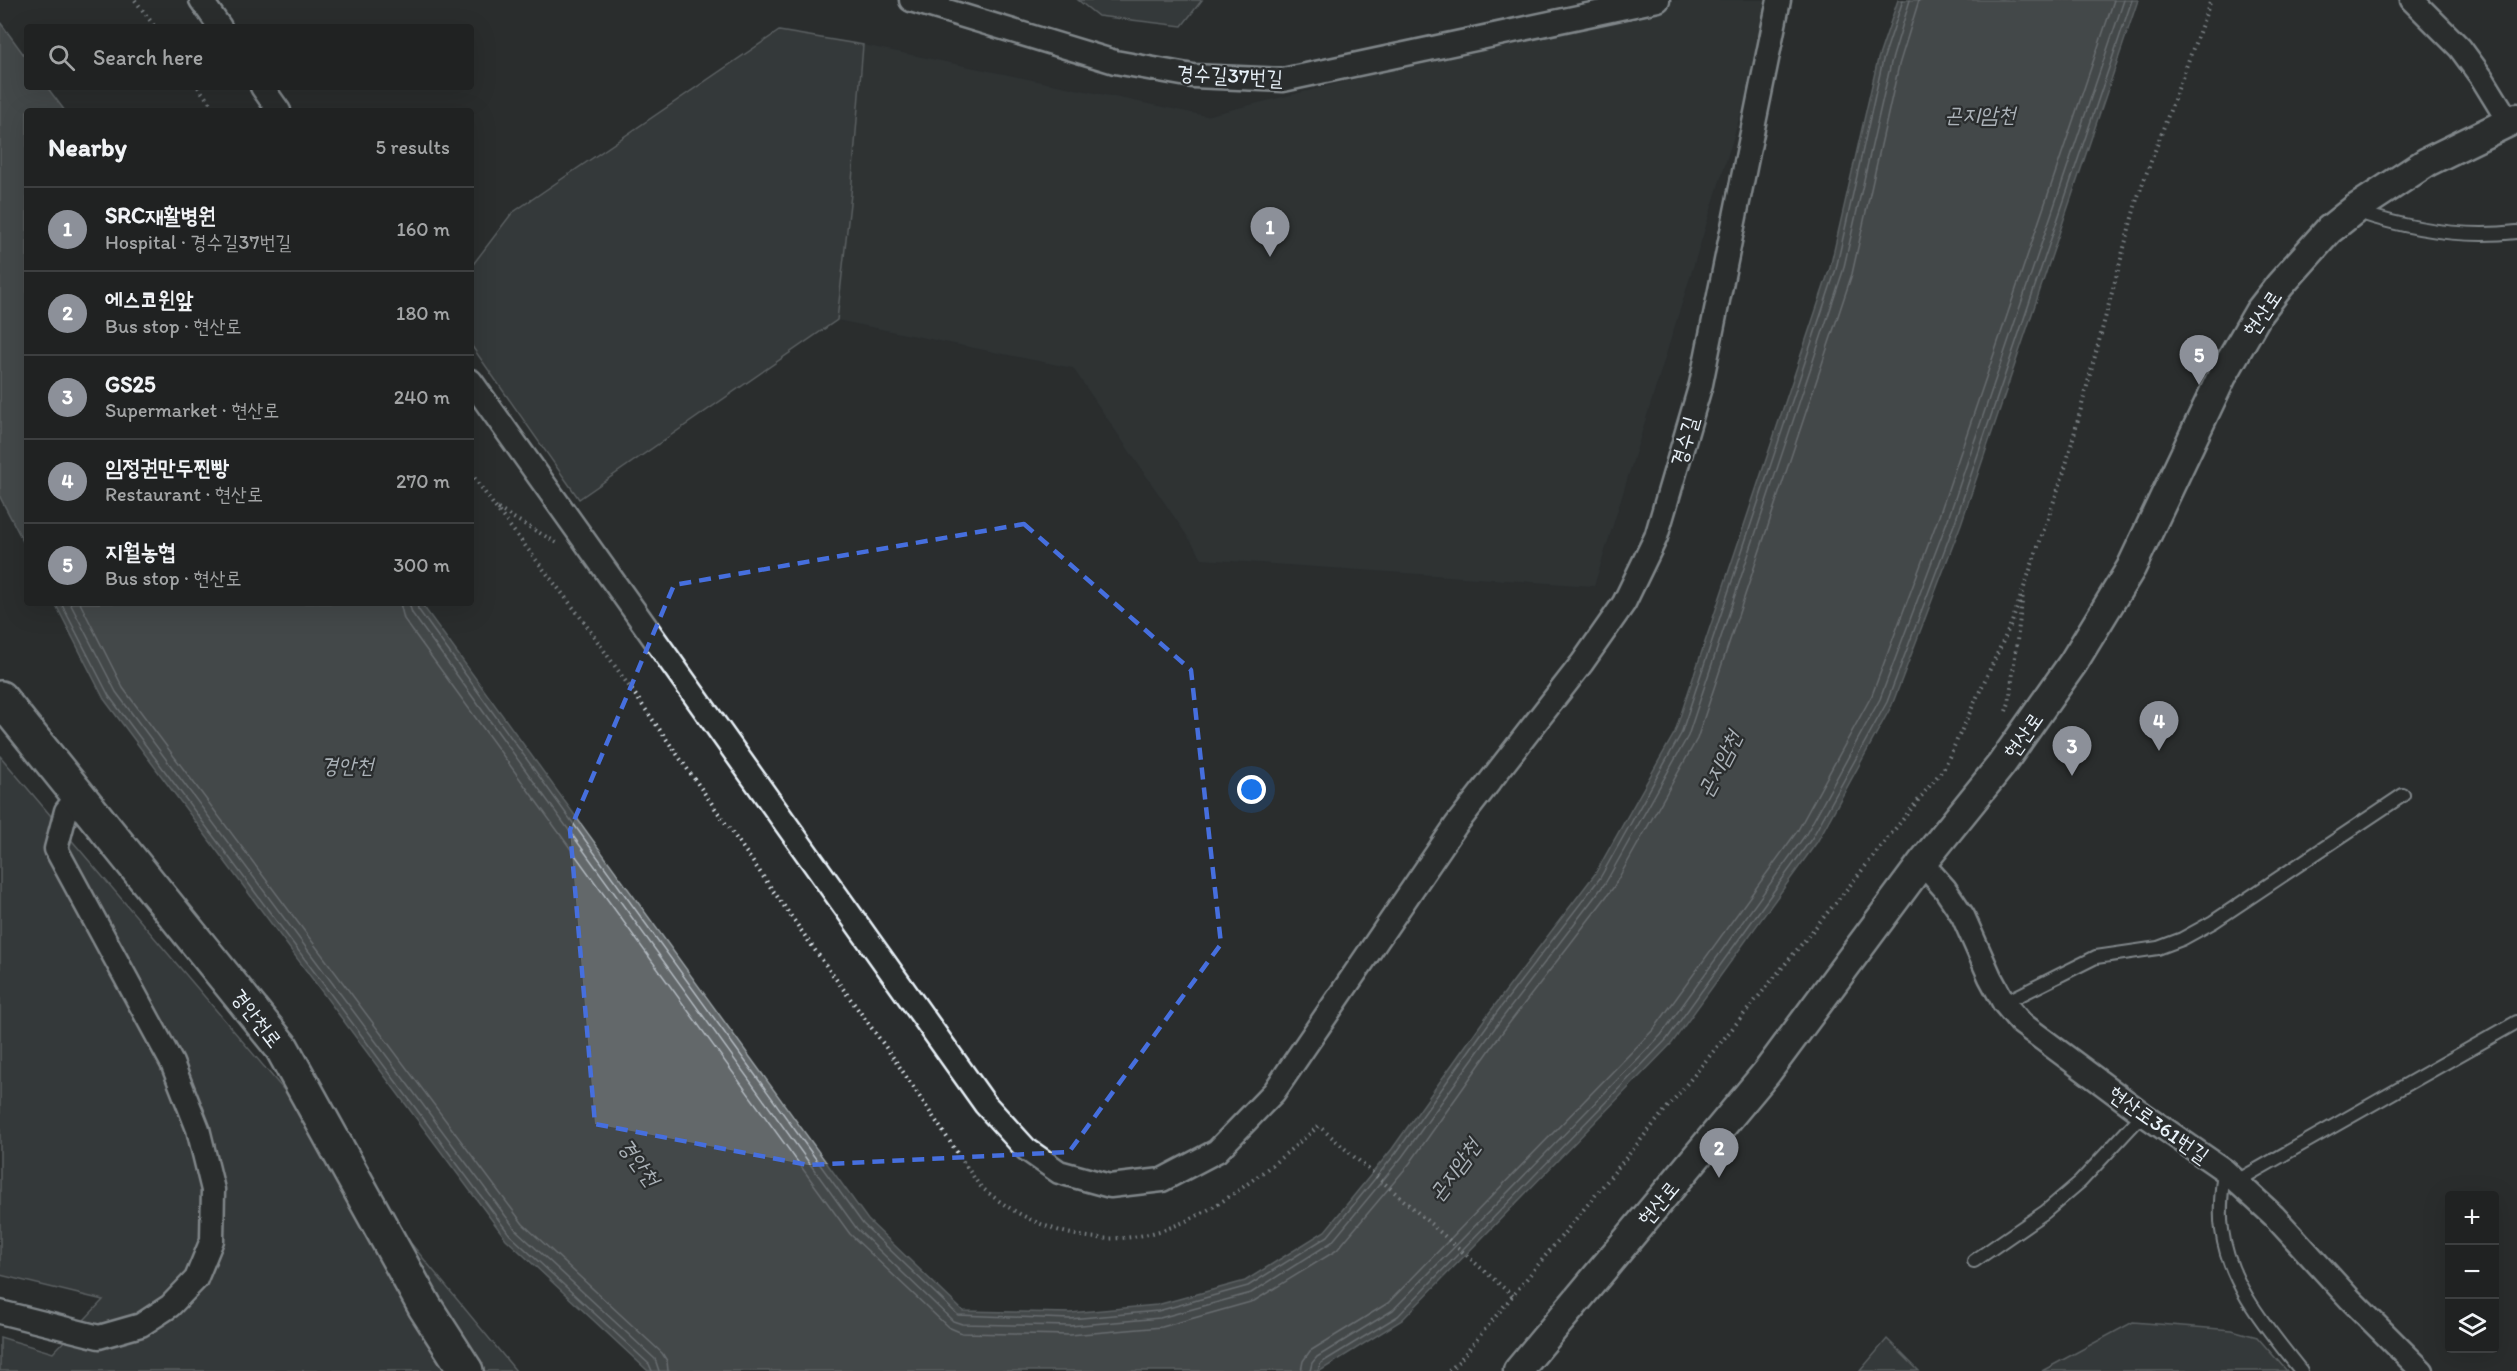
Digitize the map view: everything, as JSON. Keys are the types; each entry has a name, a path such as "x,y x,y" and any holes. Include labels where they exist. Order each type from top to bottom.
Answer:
{"main road":[{"name":"경안천로","path":"0,698 282,1048 425,1307 466,1371"}],"street":[{"path":"201,0 218,24"},
{"name":"경수길37번길","path":"911,0 1115,62 1193,76 1283,80 1658,0"},
{"name":"경수길","path":"474,385 985,1104 1026,1149 1059,1172 1110,1186 1162,1180 1216,1151 1274,1092 1456,825 1582,663 1618,612 1656,537 1701,384 1779,0"},
{"path":"2412,0 2460,48 2513,120"},
{"path":"264,90 277,108"},
{"name":"현산로","path":"1518,1371 1767,1072 1922,863 2001,765 2073,663 2131,568 2222,376 2259,312 2305,255 2329,230 2354,210 2427,162 2513,120"},
{"path":"0,1312 99,1336 141,1325 170,1306 196,1279 212,1240 213,1190 198,1129 172,1063 56,849 66,811 79,795"},
{"name":"현산로361번길","path":"1922,863 1963,916 2004,1003 2021,1023 2143,1114 2231,1175 2274,1216 2358,1308 2422,1371"}],"lane":[{"path":"2354,210 2387,222 2473,235 2517,232"},
{"path":"2004,1003 2096,957 2158,948 2182,939 2213,922 2403,795"},
{"path":"2301,1371 2247,1299 2232,1269 2222,1230 2221,1200 2231,1175 2517,1022"},
{"path":"1974,1261 2008,1239 2063,1197 2080,1182 2143,1114"}],"path":[{"path":"135,0 153,24"},
{"path":"1449,1371 1836,903 1944,768 2012,622 2025,585 2064,472 2137,199 2211,0"},
{"path":"200,90 214,108"},
{"path":"474,477 579,615 895,1060 979,1185"},
{"path":"495,507 569,550 595,556"},
{"path":"2005,714 2009,703 2025,585"},
{"path":"1329,1136 1513,1296"}],"highlighted area":[{"path":"1024,524 1191,670 1221,944 1069,1152 808,1165 595,1124 570,830 674,585"}],"shaded area":[{"path":"1078,0 1202,0 1182,26 1098,16"},
{"path":"1675,0 1776,0 1594,586 1203,559 1073,368 837,320 851,194 863,45 1206,116"},
{"path":"779,31 863,45 851,194 837,320 579,499 474,349 474,263 512,213"},
{"path":"0,756 306,1116 516,1371 0,1371 0,1337 53,1353 103,1300 0,1275"},
{"path":"2133,1322 2232,1330 2257,1337 2287,1371 2042,1371"},
{"path":"1887,1339 1919,1371 1860,1371"}],"water":[{"path":"1898,0 2138,0 1961,524 1892,705 1817,842 1672,1043 1402,1320 1320,1371 648,1371 506,1239 104,699 57,606 423,606 868,1220 963,1311 1070,1313 1157,1305 1245,1281 1325,1231 1392,1149 1486,1017 1595,874 1675,732 1830,268 1878,59"},
{"path":"0,22 24,55 24,90 49,90 63,108 24,108 24,543 0,497"}],"place":[{"name":"SRC재활병원","path":"1270,257"},
{"name":"지월농협","path":"2199,385"},
{"name":"임정권만두찐빵","path":"2159,751"},
{"name":"GS25","path":"2072,776"},
{"name":"에스코윈앞","path":"1719,1178"}],"water label":[{"name":"곤지암천","path":"1980,114"},
{"name":"곤지암천","path":"1719,764"},
{"name":"경안천","path":"347,765"},
{"name":"경안천","path":"639,1162"},
{"name":"곤지암천","path":"1454,1170"}]}
